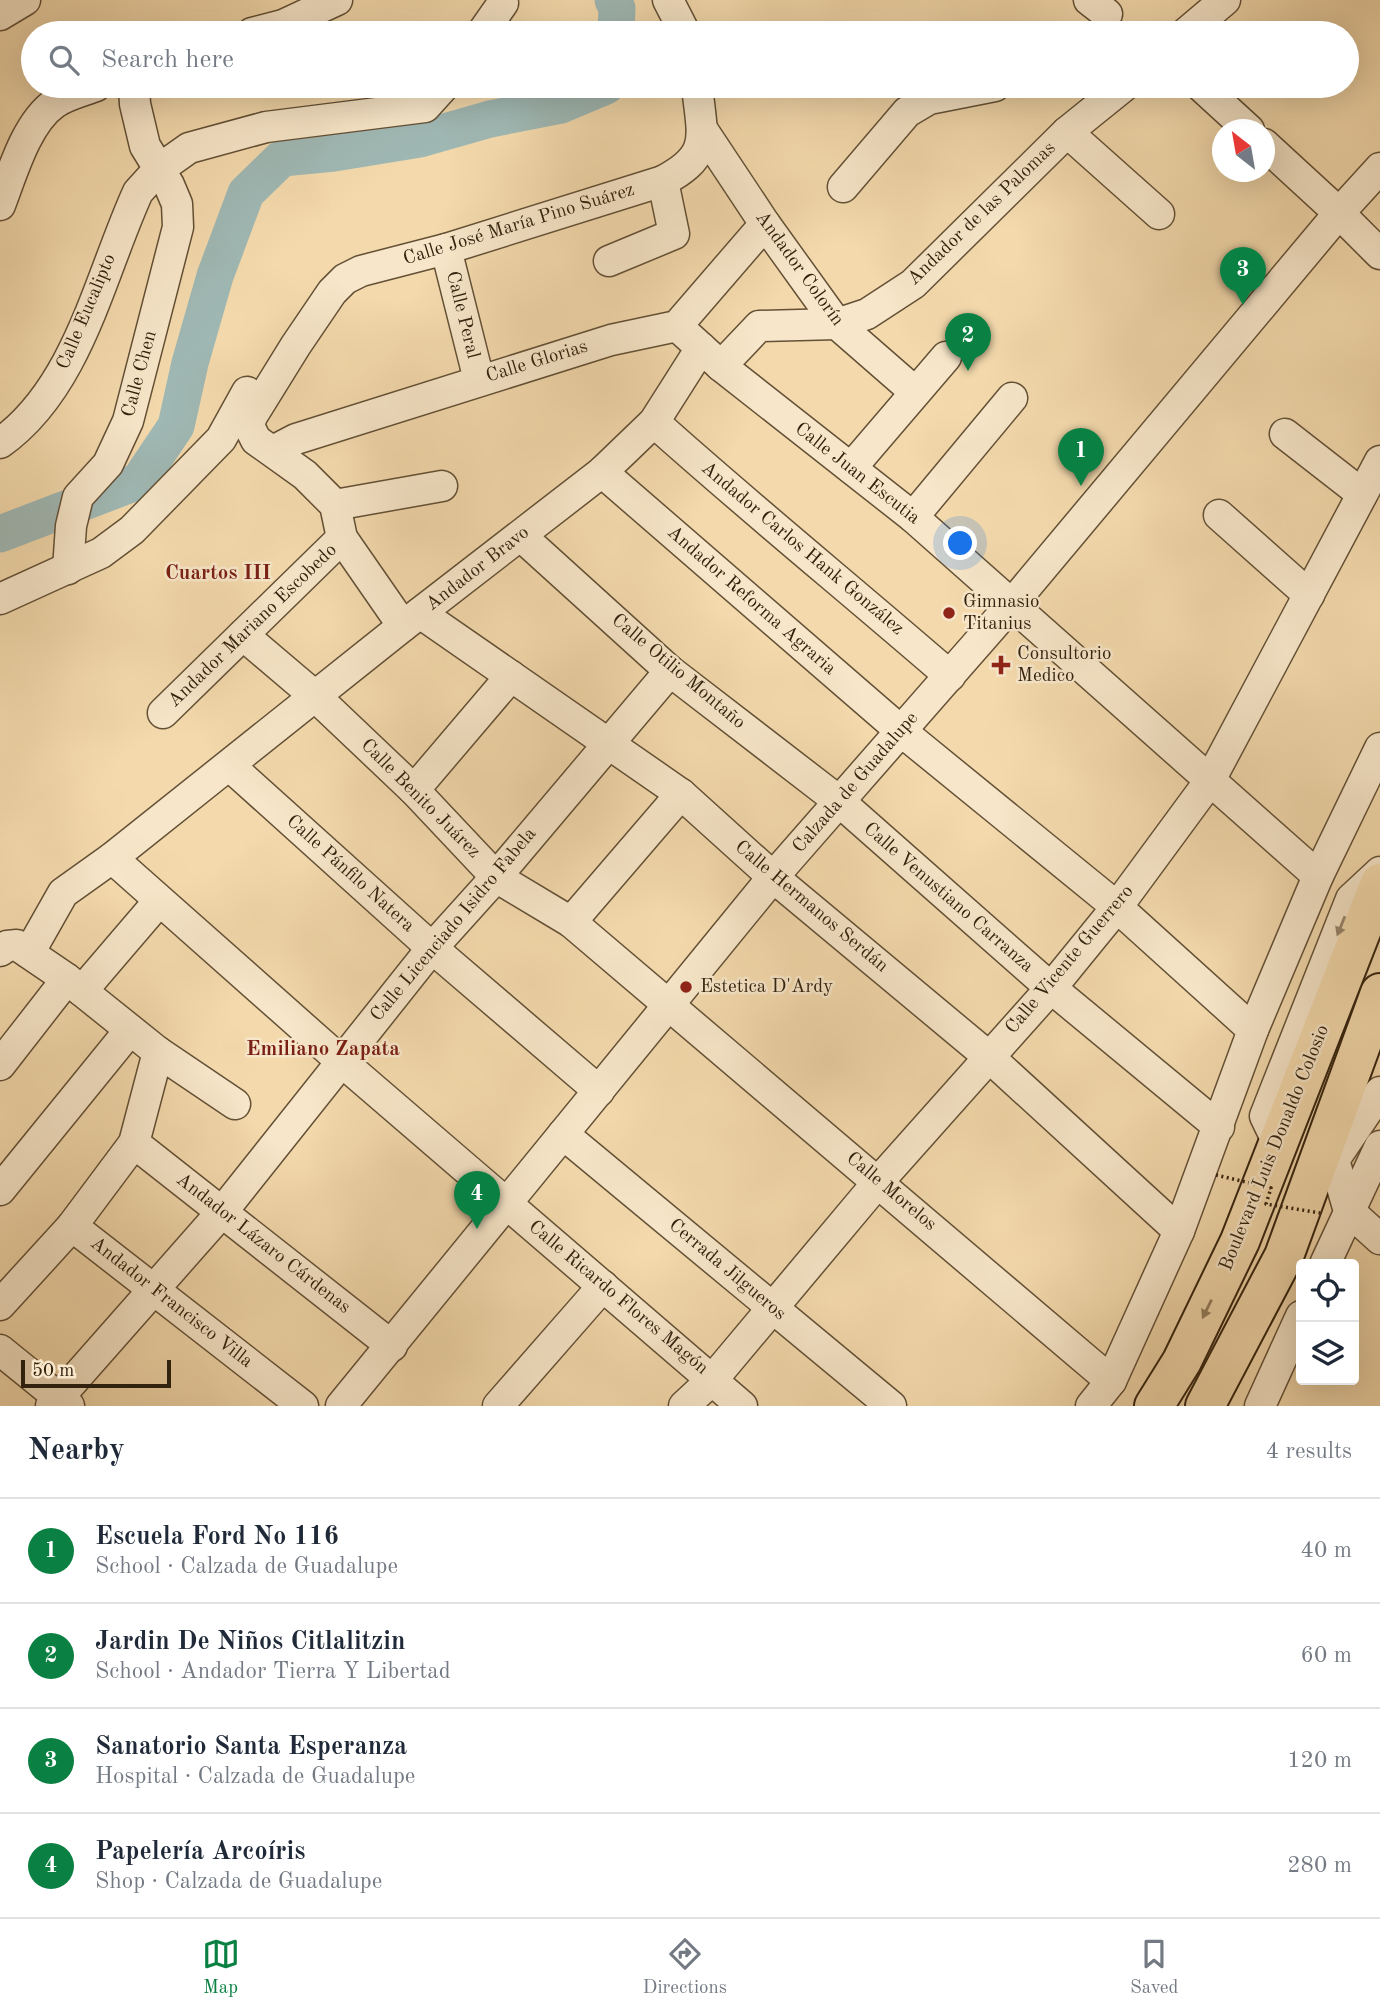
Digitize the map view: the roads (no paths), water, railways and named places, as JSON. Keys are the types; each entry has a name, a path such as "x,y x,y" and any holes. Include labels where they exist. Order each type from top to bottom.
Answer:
{"highway":[{"name":"Boulevard Luis Donaldo Colosio","path":"1154,1406 1182,1362 1240,1241 1380,883"},
{"path":"1205,1406 1284,1256 1380,993"}],"street":[{"path":"0,15 25,0"},
{"path":"292,21 337,0"},
{"path":"668,0 679,21"},
{"path":"1200,21 1225,0"},
{"path":"490,21 503,3"},
{"path":"0,205 18,158 38,118 56,103 68,98"},
{"name":"Calle Chen","path":"68,569 71,526 78,497 108,464 128,421 178,228 177,204 169,185 145,146 136,98"},
{"name":"Calle Eucalipto","path":"0,443 18,431 45,400 71,358 138,192 158,170 188,148 265,127 424,98"},
{"name":"Calle José María Pino Suárez","path":"273,451 256,440 249,426 260,402 296,345 332,292 345,279 361,271 446,249 663,181 693,162 700,148 702,129 698,98"},
{"path":"843,187 907,112 934,98"},
{"name":"Andador de las Palomas","path":"711,357 759,326 836,324 867,314 913,284 1067,132 1109,98"},
{"path":"1214,98 1237,119"},
{"name":"Andador Colorín","path":"702,129 836,324 915,392"},
{"path":"1067,132 1159,214"},
{"path":"1275,153 1380,254"},
{"name":"Calzada de Guadalupe","path":"341,1406 773,877 1012,604 1339,213 1380,168"},
{"path":"609,261 674,234 663,181"},
{"path":"677,326 765,224"},
{"name":"Calle Peral","path":"446,249 479,380"},
{"name":"Calle Juan Escutia","path":"677,326 711,357 913,517 1318,876"},
{"name":"Calle Glorias","path":"273,451 296,439 479,380 611,340 677,326"},
{"path":"0,598 101,553 132,530 221,439 258,369 270,354 282,346 296,345"},
{"name":"Andador Bravo","path":"230,766 602,472 654,422 711,357"},
{"path":"851,468 946,357"},
{"path":"913,517 1012,398"},
{"name":"Andador Carlos Hank González","path":"654,422 739,498 836,577 950,676"},
{"path":"1285,435 1362,494"},
{"path":"273,451 305,475 335,505 342,538 412,620"},
{"name":"Calle Vicente Guerrero","path":"684,1406 713,1379 879,1181 1051,988 1117,907 1209,782 1380,461"},
{"name":"Andador Reforma Agraria","path":"602,472 901,731 1117,907 1253,1030"},
{"path":"335,505 442,486"},
{"path":"1219,514 1309,595"},
{"name":"Calle Otilio Montaño","path":"521,536 670,671 840,802"},
{"name":"Andador Mariano Escobedo","path":"163,713 342,538"},
{"name":"Calle Hermanos Serdán","path":"412,620 511,676 681,794 773,877 989,1057 1179,1231"},
{"name":"Calle Benito Juárez","path":"243,635 316,697 414,790 496,877 571,922 669,1006"},
{"name":"Calle Licenciado Isidro Fabela","path":"60,1403 222,1212 432,948 496,877 670,671"},
{"path":"414,790 511,676"},
{"path":"1090,1406 1111,1381 1179,1231 1253,1030 1318,876 1380,748"},
{"path":"230,766 63,893 14,952 75,985 158,1052 235,1104"},
{"name":"Calle Pánfilo Natera","path":"230,766 432,948 600,1091"},
{"path":"571,922 681,794"},
{"name":"Calle Venustiano Carranza","path":"840,802 1051,988 1219,1127"},
{"name":"Calle Ricardo Flores Magón","path":"112,858 341,1061 742,1406"},
{"path":"1278,1143 1265,1116 1351,899 1380,872"},
{"path":"0,1065 159,901"},
{"name":"Calle Morelos","path":"669,1006 879,1181 1111,1381"},
{"path":"0,1190 130,1030"},
{"path":"1284,1256 1305,1234 1380,1038"},
{"path":"0,1305 72,1226 134,1143 158,1052"},
{"path":"1334,1160 1380,1092"},
{"name":"Cerrada Jilgueros","path":"563,1134 891,1406"},
{"name":"Andador Lázaro Cárdenas","path":"134,1143 392,1346"},
{"path":"1327,1259 1380,1146"},
{"path":"1334,1160 1349,1211 1380,1239"},
{"name":"Andador Francisco Villa","path":"72,1226 303,1406"},
{"path":"498,1406 603,1286"},
{"path":"1260,1406 1298,1322"},
{"path":"0,1350 60,1403"}],"waterway":[{"path":"613,0 617,8 616,21"},
{"path":"0,534 139,481 176,426 190,363 215,276 246,193 282,158 334,153 420,139 490,119 561,105 578,98"}],"place":[{"name":"Sanatorio Santa Esperanza","path":"1243,305"},
{"name":"Jardin De Niños Citlalitzin","path":"968,371"},
{"name":"Escuela Ford No 116","path":"1081,486"},
{"name":"Gimnasio Titanius","path":"949,613"},
{"name":"Consultorio Medico","path":"1001,665"},
{"name":"Estetica D'Ardy","path":"686,987"},
{"name":"Papelería Arcoíris","path":"477,1229"}],"district":[{"name":"Cuartos III","path":"218,573"},
{"name":"Emiliano Zapata","path":"323,1049"}]}
